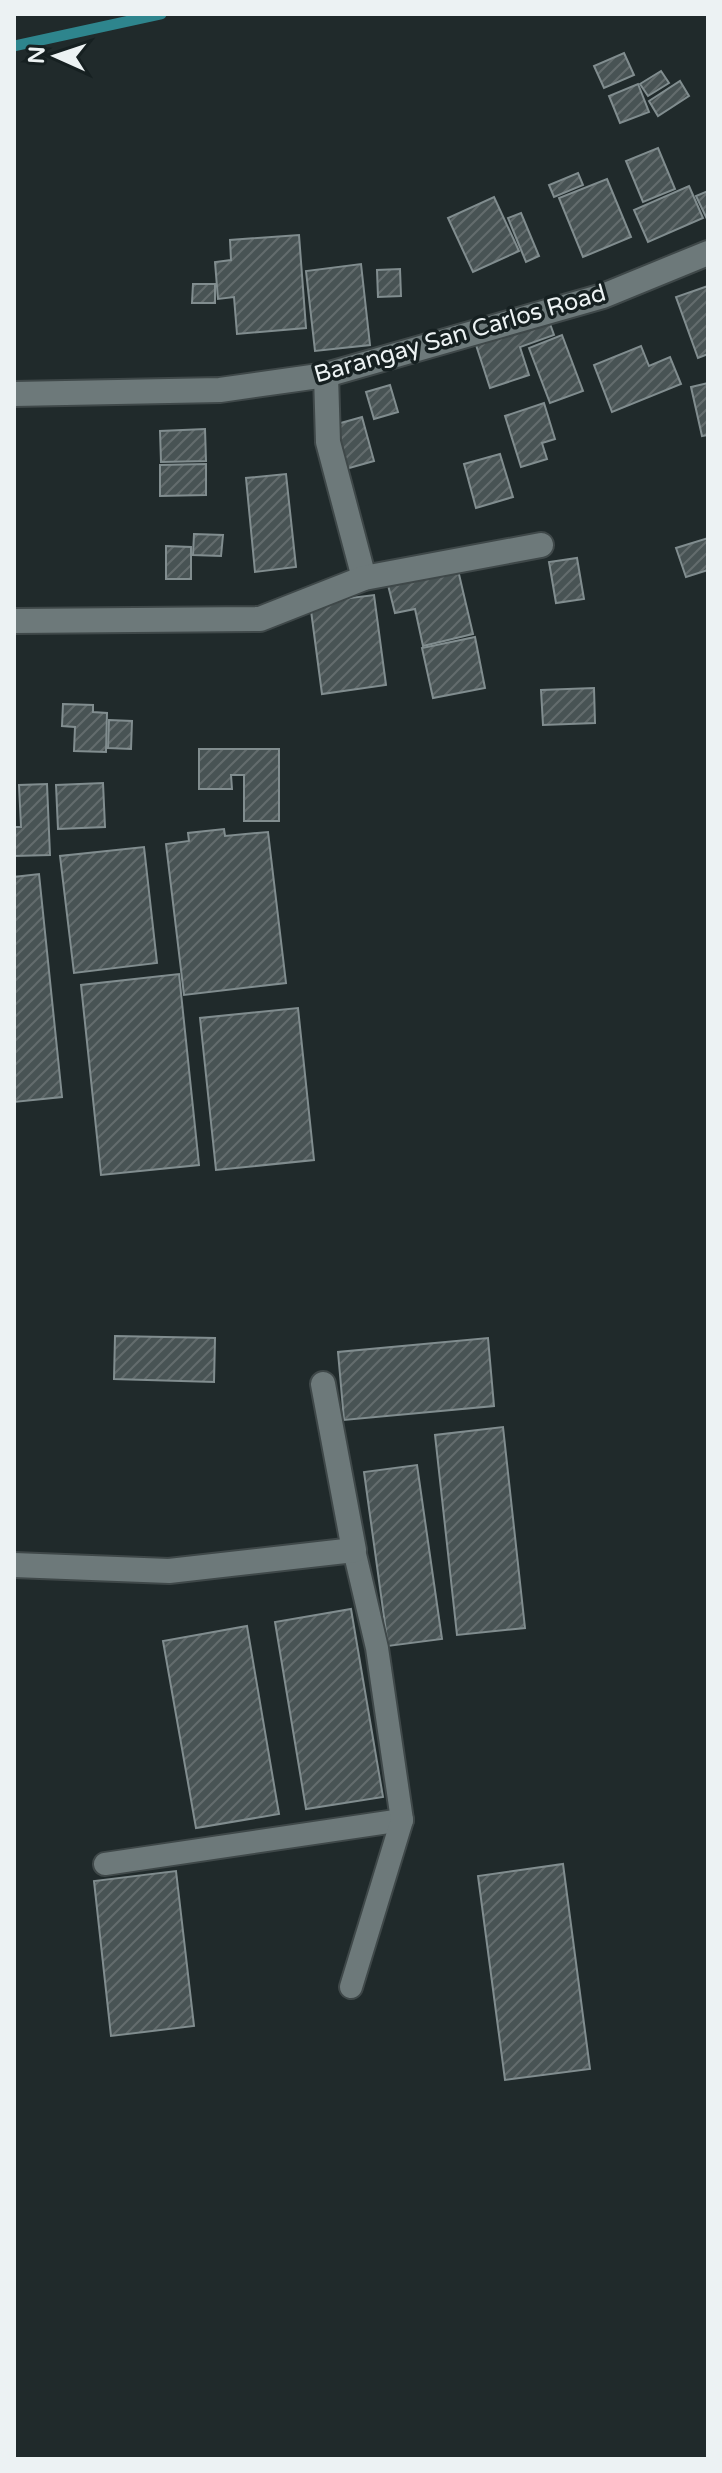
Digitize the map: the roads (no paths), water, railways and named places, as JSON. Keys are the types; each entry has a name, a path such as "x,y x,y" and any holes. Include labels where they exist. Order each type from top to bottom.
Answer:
{"street":[{"name":"Barangay San Carlos Road","path":"14,394 220,390 326,375 603,296 708,253"},
{"path":"326,375 328,442 364,578"},
{"path":"14,621 260,619 364,578 541,545"},
{"path":"14,1565 169,1571 354,1550 323,1384"}],"lane":[{"path":"351,1987 402,1820 377,1648 354,1550"},
{"path":"105,1864 402,1820"}],"waterway":[{"path":"14,46 161,14"}]}
